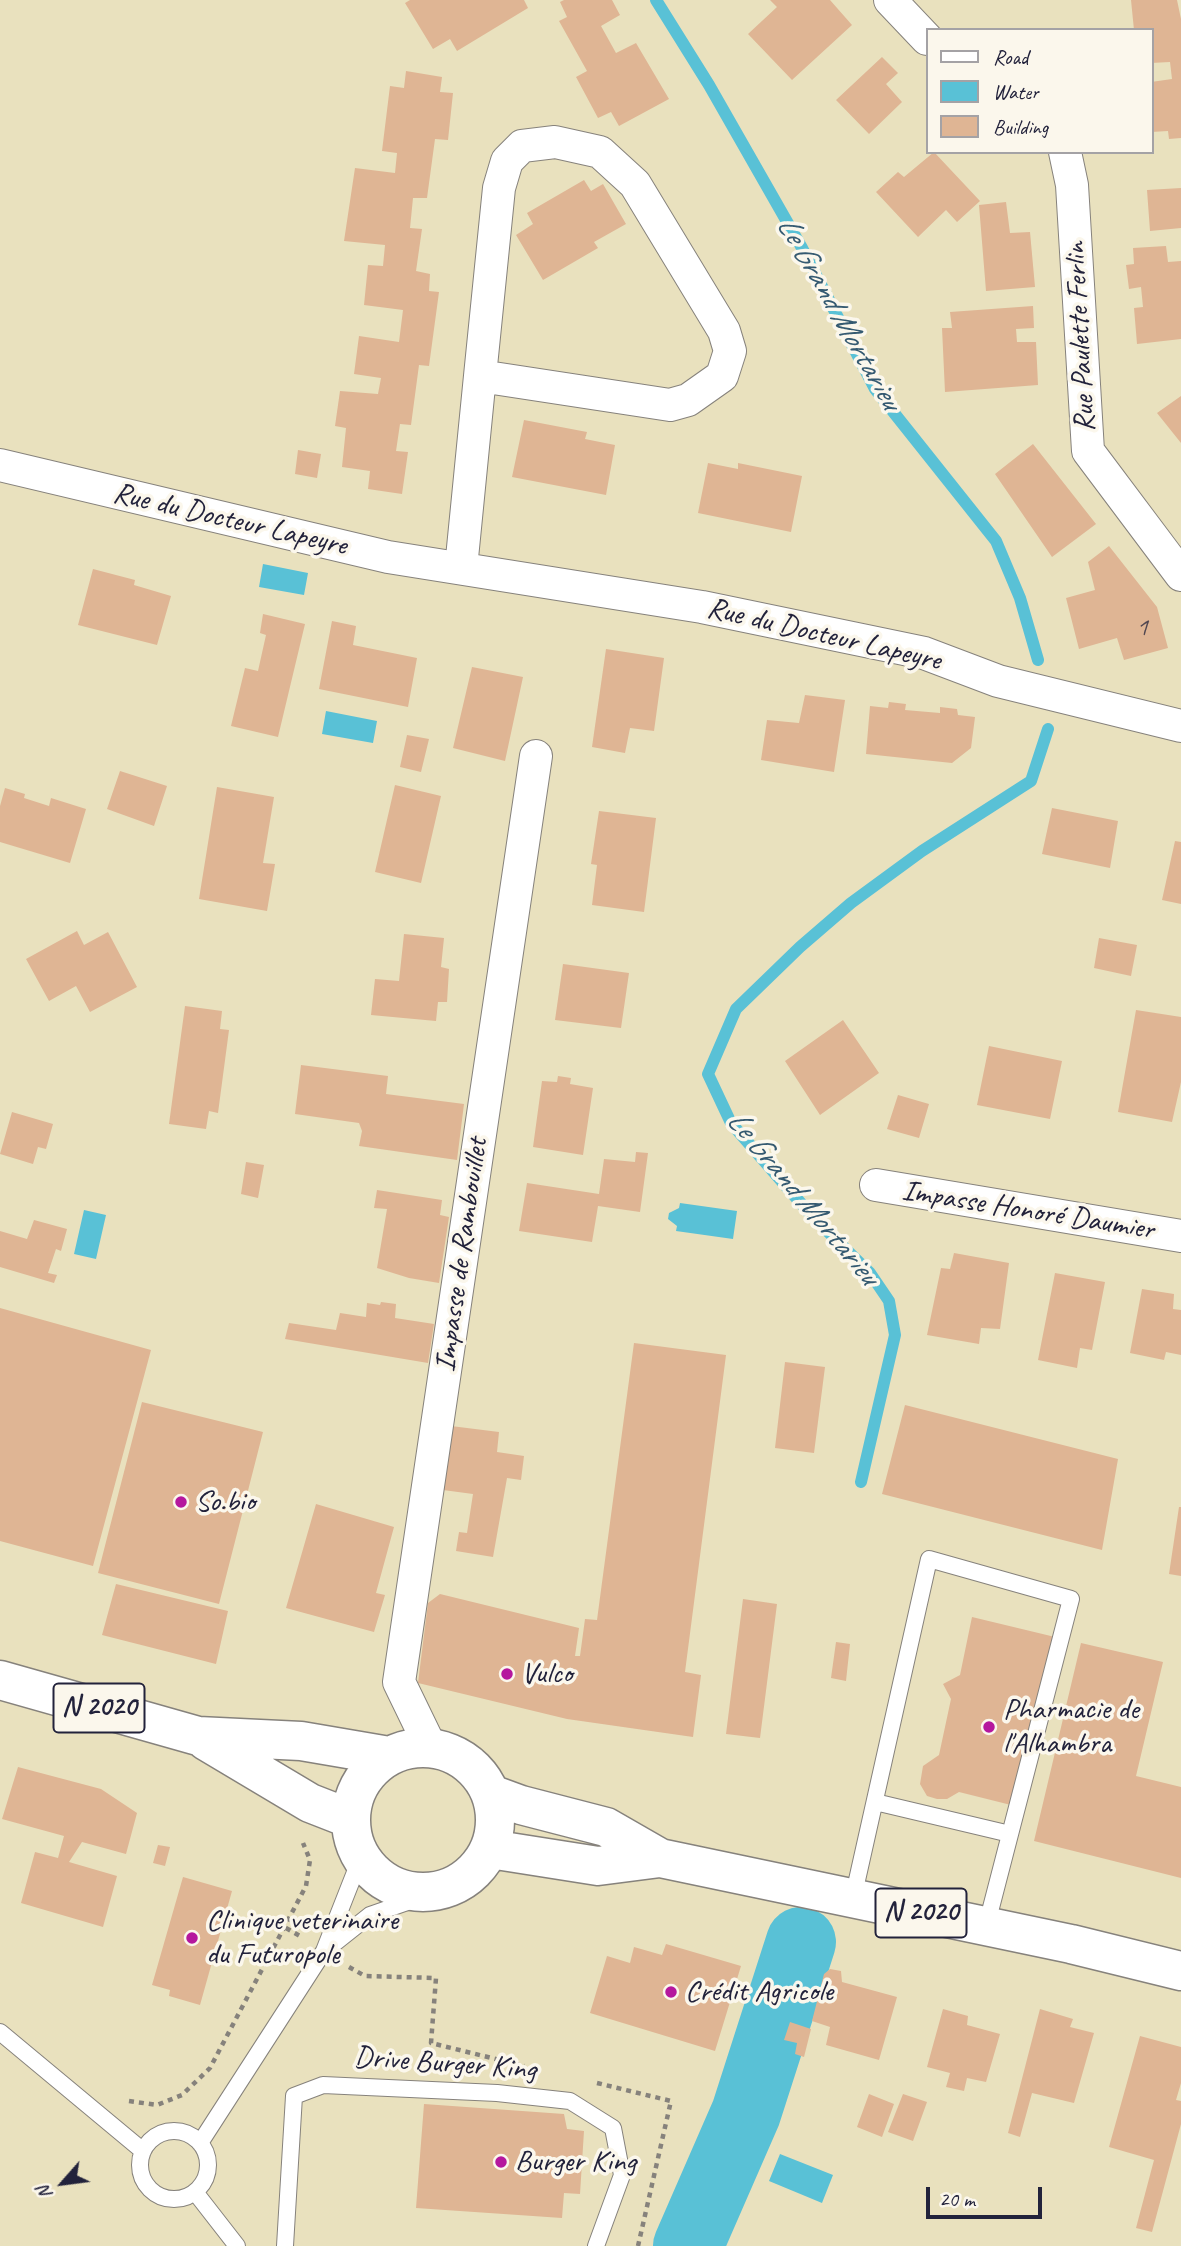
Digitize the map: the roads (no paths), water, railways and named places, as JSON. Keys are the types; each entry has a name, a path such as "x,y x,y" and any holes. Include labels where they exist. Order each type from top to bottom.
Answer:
{"main road":[{"name":"N 2020","path":"0,1680 198,1736 301,1741 389,1756"},
{"name":"N 2020","path":"198,1736 310,1803 351,1819"},
{"path":"410,1748 432,1748 451,1752 482,1776 491,1794 495,1831 490,1849 470,1875 439,1891 424,1892 400,1888 379,1877 361,1857 354,1839 351,1819 353,1800 361,1782 373,1767 389,1756 410,1748"},
{"name":"N 2020","path":"491,1794 521,1805 606,1827 660,1858 1181,1971"},
{"name":"N 2020","path":"490,1849 598,1866 660,1858"}],"street":[{"path":"890,0 926,38"},
{"path":"461,569 480,376 499,188 508,161 522,146 555,142 600,152 635,184 724,331 730,351 722,376 688,400 670,405 480,376"},
{"name":"Rue Paulette Ferlin","path":"1065,154 1072,185 1088,451 1181,575"},
{"name":"Rue du Docteur Lapeyre","path":"0,465 334,545 461,569 702,607 924,653 998,681 1181,726"},
{"name":"Impasse de Rambouillet","path":"432,1748 399,1682 536,756"},
{"name":"Impasse Honoré Daumier","path":"876,1185 1181,1236"}],"lane":[{"path":"853,1899 929,1559 1071,1599 986,1927"},
{"path":"875,1802 1010,1834"},
{"path":"200,2143 324,1951 361,1857"},
{"path":"324,1951 370,1915 439,1891"},
{"path":"0,2032 143,2151"},
{"name":"Drive Burger King","path":"285,2246 294,2096 323,2085 498,2093 570,2101 613,2128 622,2175 596,2246"},
{"path":"170,2131 182,2132 200,2143 206,2153 207,2174 195,2192 175,2200 154,2192 141,2173 143,2151 150,2141 170,2131"},
{"path":"195,2192 237,2246"}],"water":[{"path":"263,564 308,573 304,595 259,587"},
{"path":"326,711 377,721 373,743 322,734"},
{"path":"680,1203 737,1211 733,1239 676,1231 677,1226 668,1219 669,1213 679,1208"},
{"path":"84,1210 106,1215 96,1259 74,1254"},
{"path":"780,2154 833,2175 822,2203 769,2181"}],"waterway":[{"name":"Le Grand Mortarieu","path":"656,0 709,85 802,248 875,389 996,541 1020,598 1038,660"},
{"name":"Le Grand Mortarieu","path":"861,1482 895,1335 889,1301 870,1273 812,1216 731,1123 708,1074 736,1009 800,947 851,903 922,851 1031,781 1048,729"},
{"name":"Le Grand Mortarieu","path":"688,2246 746,2113 801,1942"}],"place":[{"name":"So.bio","path":"181,1502"},
{"name":"Vulco","path":"507,1674"},
{"name":"Pharmacie de l'Alhambra","path":"989,1727"},
{"name":"Clinique veterinaire du Futuropole","path":"192,1938"},
{"name":"Crédit Agricole","path":"671,1992"},
{"name":"Burger King","path":"501,2162"}]}
